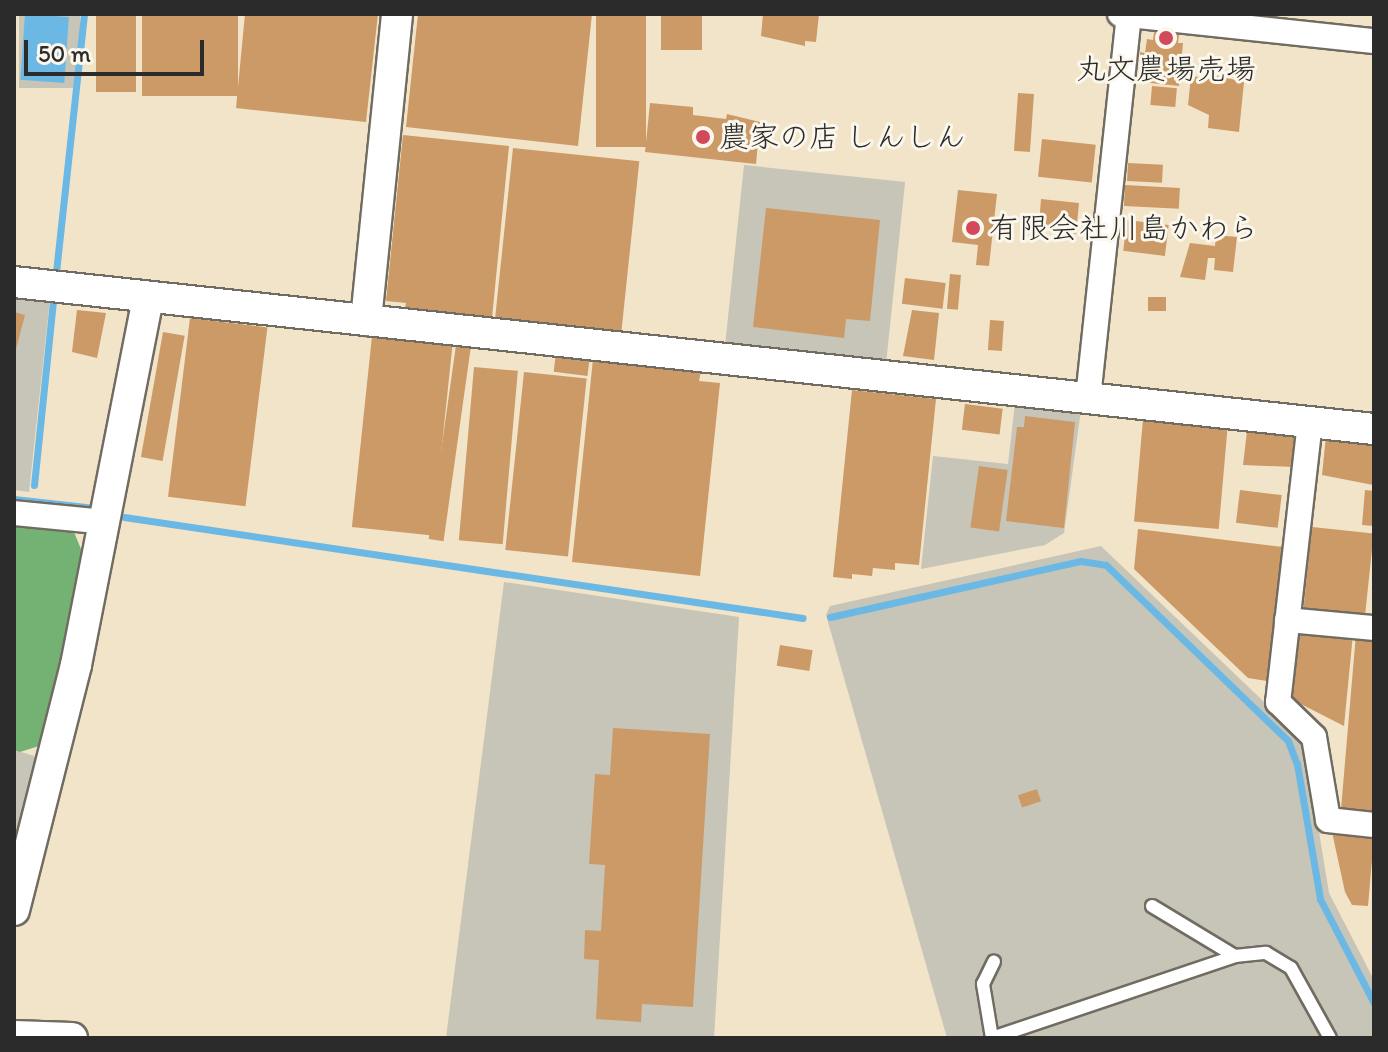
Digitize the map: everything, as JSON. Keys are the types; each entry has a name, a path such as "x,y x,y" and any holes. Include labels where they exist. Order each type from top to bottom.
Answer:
{"street":[{"path":"366,320 397,14"},
{"path":"1120,14 1374,41"},
{"path":"1088,398 1129,14"},
{"path":"14,282 1374,429"},
{"path":"14,910 52,767 106,522 148,297"},
{"path":"1310,422 1278,702 1314,737 1328,820 1374,825"},
{"path":"14,513 106,522"},
{"path":"1287,620 1374,628"},
{"path":"14,1036 72,1038"}],"lane":[{"path":"1152,906 1235,956"},
{"path":"994,961 983,984 992,1038 1235,956 1266,953 1291,968 1330,1038"}],"shaded area":[{"path":"19,14 80,14 80,88 19,88"},
{"path":"744,165 905,182 886,363 725,346"},
{"path":"14,295 50,299 29,492 14,490"},
{"path":"1015,403 1081,410 1064,533 1045,545 921,569 933,456 1008,464"},
{"path":"1101,546 1304,740 1329,893 1374,980 1374,1038 947,1038 826,615 830,606"},
{"path":"504,582 739,617 714,1038 446,1038"},
{"path":"14,750 38,757 14,848"}],"green space":[{"path":"14,522 74,532 83,554 43,737 39,746 20,752 14,750"}],"water":[{"path":"25,14 69,17 64,83 20,80"}],"building":[{"path":"96,14 136,14 136,92 96,92"},
{"path":"142,14 238,14 238,96 142,96"},
{"path":"245,14 378,14 366,122 236,108"},
{"path":"418,14 592,14 578,146 406,127"},
{"path":"596,14 646,14 646,147 596,147"},
{"path":"661,14 702,14 702,50 661,50"},
{"path":"763,14 819,14 816,42 805,41 805,46 761,36"},
{"path":"1154,32 1179,35 1178,43 1183,43 1179,86 1142,82 1140,52 1145,53 1147,39 1153,40"},
{"path":"1206,73 1244,82 1239,132 1208,128 1209,115 1188,105 1191,76 1205,78"},
{"path":"1152,86 1177,88 1175,107 1150,105"},
{"path":"1018,93 1034,94 1030,152 1014,151"},
{"name":"農家の店 しんしん","path":"650,103 693,107 693,115 726,119 727,114 760,122 756,164 645,152"},
{"path":"403,135 509,146 492,318 405,308 406,303 386,301"},
{"path":"1042,139 1096,145 1092,182 1038,177"},
{"path":"513,148 639,161 621,331 495,318"},
{"path":"1128,163 1163,165 1162,183 1127,181"},
{"path":"1125,185 1180,188 1179,209 1124,206"},
{"path":"958,190 997,194 989,266 976,265 978,245 952,242"},
{"path":"1041,199 1079,203 1076,234 1039,225"},
{"path":"766,208 880,220 870,321 846,319 844,338 753,327"},
{"path":"1127,220 1169,225 1165,256 1123,251"},
{"path":"1216,235 1237,237 1233,272 1214,270 1215,258 1208,258 1205,280 1180,277 1190,243 1215,246"},
{"path":"950,274 961,275 958,310 947,309"},
{"path":"905,278 946,283 943,309 902,304"},
{"path":"1148,297 1166,297 1166,311 1148,311"},
{"path":"77,310 106,313 97,358 72,352"},
{"path":"912,310 939,313 934,360 903,356"},
{"path":"14,312 25,315 15,353 14,353"},
{"path":"190,318 267,328 245,506 168,497"},
{"path":"990,320 1004,321 1002,351 988,350"},
{"path":"163,332 185,336 163,461 141,457"},
{"path":"372,336 453,344 432,535 352,527"},
{"path":"456,345 471,347 444,541 429,539"},
{"path":"556,353 590,357 587,376 554,372"},
{"path":"593,359 701,371 699,381 720,383 700,576 572,562"},
{"path":"474,367 518,371 503,544 459,540"},
{"path":"524,372 587,379 568,557 505,550"},
{"path":"852,390 936,399 919,565 895,563 895,570 873,568 872,576 852,574 852,579 833,577"},
{"path":"965,404 1003,409 1000,434 962,430"},
{"path":"1025,416 1075,422 1064,528 1006,521 1017,427 1024,427"},
{"path":"1143,419 1228,426 1219,529 1134,522"},
{"path":"1247,431 1297,438 1294,467 1243,465"},
{"path":"1326,436 1374,444 1373,485 1322,475"},
{"path":"979,466 1008,470 999,531 970,527"},
{"path":"1240,490 1282,495 1278,528 1236,523"},
{"path":"1365,490 1374,491 1374,526 1362,525"},
{"path":"1312,527 1374,533 1365,620 1303,614"},
{"path":"1138,529 1283,547 1267,681 1248,678 1134,569"},
{"path":"1297,628 1353,634 1344,726 1291,699"},
{"path":"1356,634 1374,635 1374,813 1341,809"},
{"path":"780,645 813,650 809,671 777,666"},
{"path":"613,728 710,734 693,1007 642,1004 641,1022 596,1019 599,960 584,959 585,930 601,931 605,865 589,864 595,774 610,775"},
{"path":"1037,789 1041,801 1022,808 1018,795"},
{"path":"1332,832 1374,837 1368,906 1352,905 1345,892"}],"waterway":[{"path":"56,272 84,14"},
{"path":"34,485 53,301"},
{"path":"14,499 94,508"},
{"path":"124,517 803,618"},
{"path":"830,617 1081,561 1106,565 1288,741 1297,764 1320,899 1374,1003"}],"place":[{"name":"丸文農場売場","path":"1166,38"},
{"name":"農家の店 しんしん","path":"703,137"},
{"name":"有限会社川島かわら","path":"973,228"}]}
